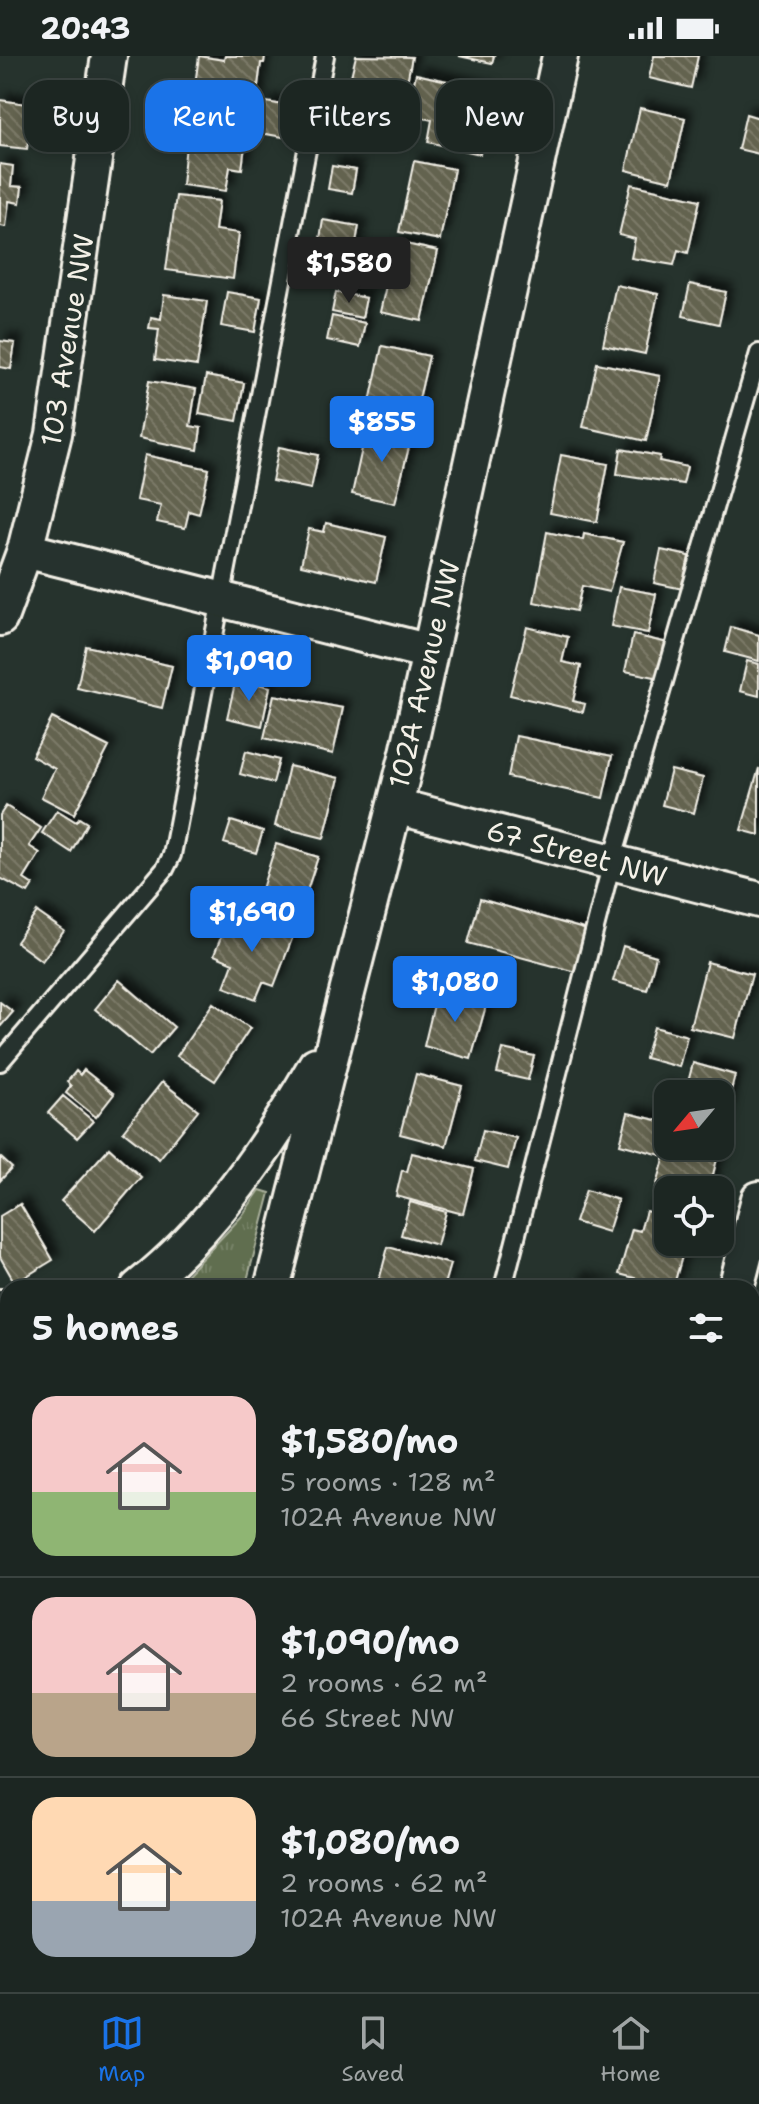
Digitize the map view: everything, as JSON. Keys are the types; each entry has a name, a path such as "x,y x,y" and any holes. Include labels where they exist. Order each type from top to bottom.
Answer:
{"street":[{"name":"103 Avenue NW","path":"0,618 25,550 56,421 109,56"},
{"name":"102A Avenue NW","path":"274,1280 395,806 560,56"},
{"path":"25,550 430,652"},
{"name":"67 Street NW","path":"395,806 759,900"},
{"path":"146,1280 202,1227 254,1165 336,1030"},
{"path":"738,1280 759,1199"}],"lane":[{"path":"0,1062 165,869 172,855 325,56"},
{"path":"505,1280 612,862 759,353"}],"green space":[{"path":"260,1190 270,1193 247,1280 182,1280 241,1217"}],"building":[{"path":"199,56 224,60 225,56 265,56 259,80 196,80"},
{"path":"356,56 412,57 407,80 350,80"},
{"path":"459,56 494,56 492,63"},
{"path":"654,56 698,56 691,88 649,78"},
{"path":"416,74 443,80 436,80 436,144 428,142 432,120 420,117 420,80 415,80"},
{"path":"0,100 24,104 24,149 0,146"},
{"path":"266,102 280,104 280,136 264,134"},
{"path":"640,108 685,118 671,181 626,170"},
{"path":"746,114 759,118 759,154 738,149"},
{"path":"185,152 244,152 242,169 230,167 226,191 182,185"},
{"path":"414,161 454,169 440,240 399,232"},
{"path":"0,164 13,166 11,186 22,187 20,203 9,201 6,227 0,226"},
{"path":"332,166 356,170 352,193 328,189"},
{"path":"631,184 700,200 688,253 678,250 674,265 631,258 635,239 619,235"},
{"path":"176,196 219,201 215,230 239,233 233,279 166,270"},
{"path":"323,220 359,226 351,269 316,264"},
{"path":"396,242 438,251 422,321 380,312"},
{"path":"690,284 726,292 719,324 683,316"},
{"path":"616,285 658,294 645,354 603,345"},
{"path":"227,292 261,298 255,332 221,326"},
{"path":"336,292 366,298 362,318 332,312"},
{"path":"164,295 207,301 197,366 155,360 159,329 149,328 151,317 161,319"},
{"path":"332,316 365,323 360,347 327,340"},
{"path":"0,341 15,343 11,369 0,367"},
{"path":"382,346 429,356 416,412 370,402"},
{"path":"597,363 660,376 646,441 583,427"},
{"path":"206,376 244,383 237,421 199,414"},
{"path":"149,381 196,389 190,426 201,428 198,450 139,438"},
{"path":"367,426 412,435 395,503 352,494"},
{"path":"279,447 318,455 311,489 272,481"},
{"path":"621,449 660,456 659,461 687,467 683,484 617,474"},
{"path":"145,455 209,469 199,514 189,511 185,528 157,522 161,505 136,500"},
{"path":"561,455 608,464 597,522 550,513"},
{"path":"326,523 386,537 376,582 301,565 309,529 324,532"},
{"path":"547,532 583,540 584,534 623,542 609,592 582,586 576,611 534,602"},
{"path":"661,550 689,556 683,589 654,583"},
{"path":"619,587 656,594 648,633 611,626"},
{"path":"527,627 568,637 562,662 581,666 573,701 585,704 583,712 510,695"},
{"path":"731,627 759,635 759,661 725,652"},
{"path":"633,635 668,643 660,678 625,671"},
{"path":"86,646 172,666 162,708 77,688"},
{"path":"747,661 759,664 759,696 740,691"},
{"path":"236,679 270,687 262,726 227,718"},
{"path":"274,695 343,708 333,754 264,738"},
{"path":"52,718 109,747 74,814 41,797 55,769 32,756"},
{"path":"516,736 612,756 603,798 508,777"},
{"path":"246,751 279,760 273,783 240,774"},
{"path":"289,766 339,778 324,838 275,826"},
{"path":"759,768 759,835 741,830"},
{"path":"671,770 703,778 694,813 662,805"},
{"path":"6,806 41,828 29,846 40,853 24,879 33,885 28,893 0,878 0,815"},
{"path":"57,810 76,822 79,818 87,823 71,852 42,833"},
{"path":"231,821 263,831 256,853 224,843"},
{"path":"276,844 318,857 298,918 257,905"},
{"path":"480,899 587,930 576,972 468,943"},
{"path":"37,912 64,931 42,961 16,942"},
{"path":"231,912 293,936 274,986 263,982 256,999 224,987 233,963 214,955"},
{"path":"623,946 656,956 647,990 613,981"},
{"path":"707,962 752,974 735,1038 690,1027"},
{"path":"119,980 174,1027 150,1055 95,1009"},
{"path":"438,988 487,1002 471,1059 424,1046"},
{"path":"0,1002 13,1012 0,1027"},
{"path":"213,1003 250,1028 215,1081 177,1056"},
{"path":"654,1027 687,1036 679,1067 645,1058"},
{"path":"503,1049 534,1056 528,1080 497,1073"},
{"path":"693,1063 735,1075 734,1080 689,1080"},
{"path":"84,1070 114,1094 96,1117 66,1093 71,1086 67,1082 76,1071 80,1075"},
{"path":"416,1074 462,1086 446,1146 400,1134"},
{"path":"162,1082 198,1110 159,1159 123,1131"},
{"path":"63,1096 93,1121 77,1138 48,1113"},
{"path":"628,1113 654,1120 654,1153 620,1144"},
{"path":"483,1130 516,1138 508,1169 475,1161"},
{"path":"109,1148 141,1177 95,1231 61,1201"},
{"path":"412,1153 474,1169 463,1214 396,1196 402,1170 407,1172"},
{"path":"0,1157 12,1168 0,1181"},
{"path":"664,1160 717,1160 713,1176 659,1176"},
{"path":"586,1190 618,1200 608,1232 575,1222"},
{"path":"410,1202 446,1212 437,1245 401,1235"},
{"path":"20,1204 53,1260 20,1280 13,1280 0,1257 0,1216"},
{"path":"646,1211 654,1213 654,1256 682,1256 675,1280 642,1280 619,1274 632,1229 640,1231"},
{"path":"388,1247 450,1264 445,1280 379,1280"}]}
